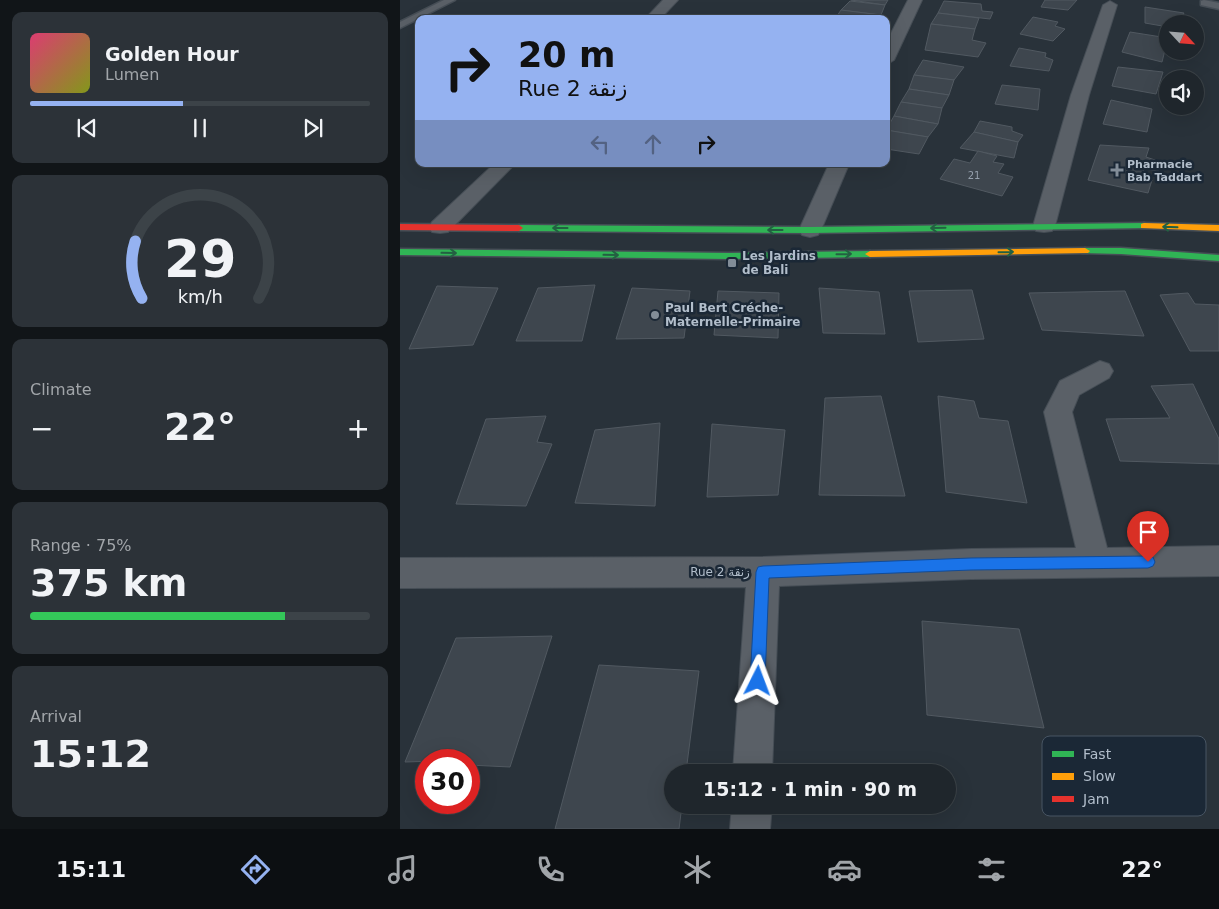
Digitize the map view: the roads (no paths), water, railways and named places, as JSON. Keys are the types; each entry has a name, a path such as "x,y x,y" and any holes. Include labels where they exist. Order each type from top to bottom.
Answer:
{"main road":[{"path":"400,227 810,230 1044,226 1215,227"},
{"path":"400,252 728,256 1121,251 1219,258"}],"street":[{"path":"656,15 671,0"},
{"path":"890,52 915,0"},
{"path":"1044,226 1080,95 1110,5"},
{"path":"440,228 501,167"},
{"path":"810,230 838,167"},
{"path":"1095,562 1058,412 1069,388 1100,371"},
{"name":"Rue 2 زنقة","path":"400,573 763,572 1095,562 1219,561"},
{"path":"753,764 763,572"},
{"path":"750,829 751,814"}],"lane":[{"path":"420,15 451,0"},
{"path":"1204,4 1219,6"},
{"path":"400,25 415,18"}],"place":[{"name":"Pharmacie Bab Taddart","path":"1117,170"},
{"name":"Les Jardins de Bali","path":"732,263"},
{"name":"Paul Bert Créche- Maternelle-Primaire","path":"655,315"}]}
